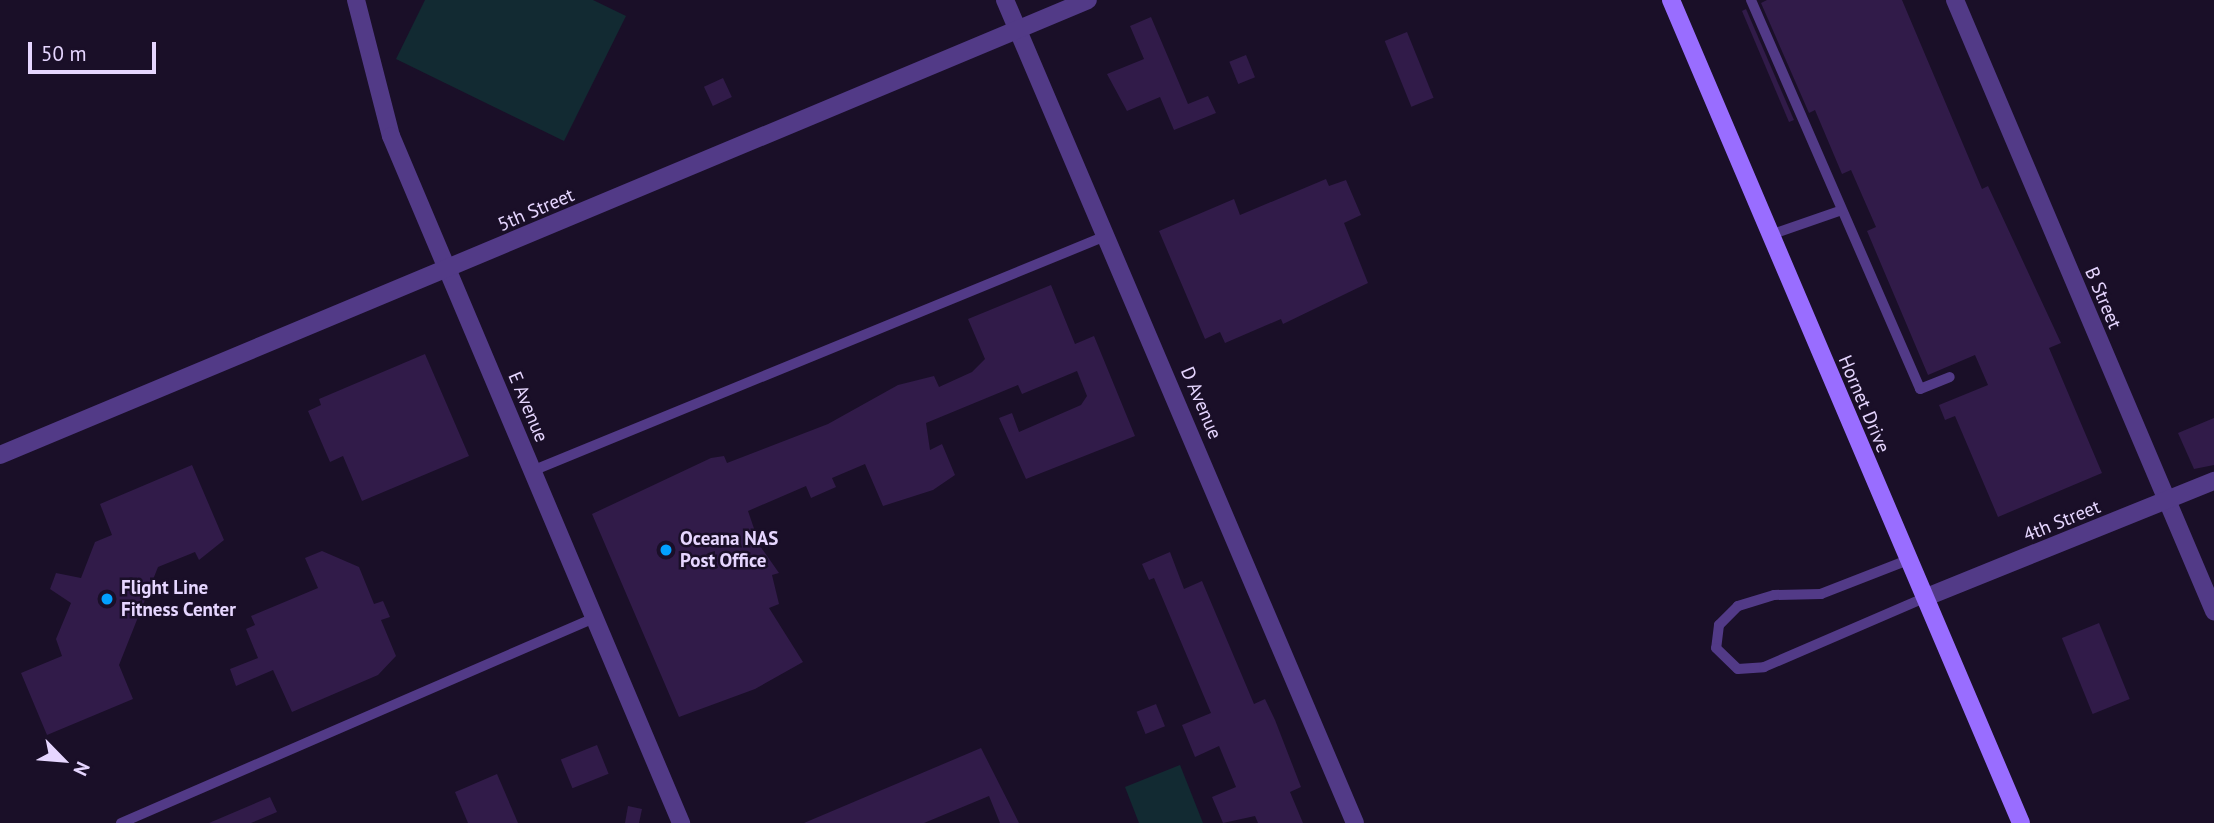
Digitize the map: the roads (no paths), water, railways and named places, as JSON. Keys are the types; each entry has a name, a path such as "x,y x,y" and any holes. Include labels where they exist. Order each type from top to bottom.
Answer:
{"main road":[{"name":"Hornet Drive","path":"1671,0 2021,823"}],"street":[{"name":"E Avenue","path":"356,0 391,136 681,823"},
{"name":"D Avenue","path":"1005,0 1108,234 1355,823"},
{"name":"5th Street","path":"0,455 447,271 1088,0"},
{"name":"B Street","path":"1955,0 2214,611"},
{"name":"4th Street","path":"1924,598 2214,481"}],"lane":[{"path":"1751,0 1920,389 1950,377"},
{"path":"1770,235 1842,210"},
{"path":"532,471 1108,234"},
{"path":"1908,560 1821,594 1774,595 1738,606 1719,625 1716,649 1738,669 1764,667 1924,598"},
{"path":"121,823 594,618"}],"place":[{"name":"Oceana NAS Post Office","path":"666,550"},
{"name":"Flight Line Fitness Center","path":"107,599"}]}
